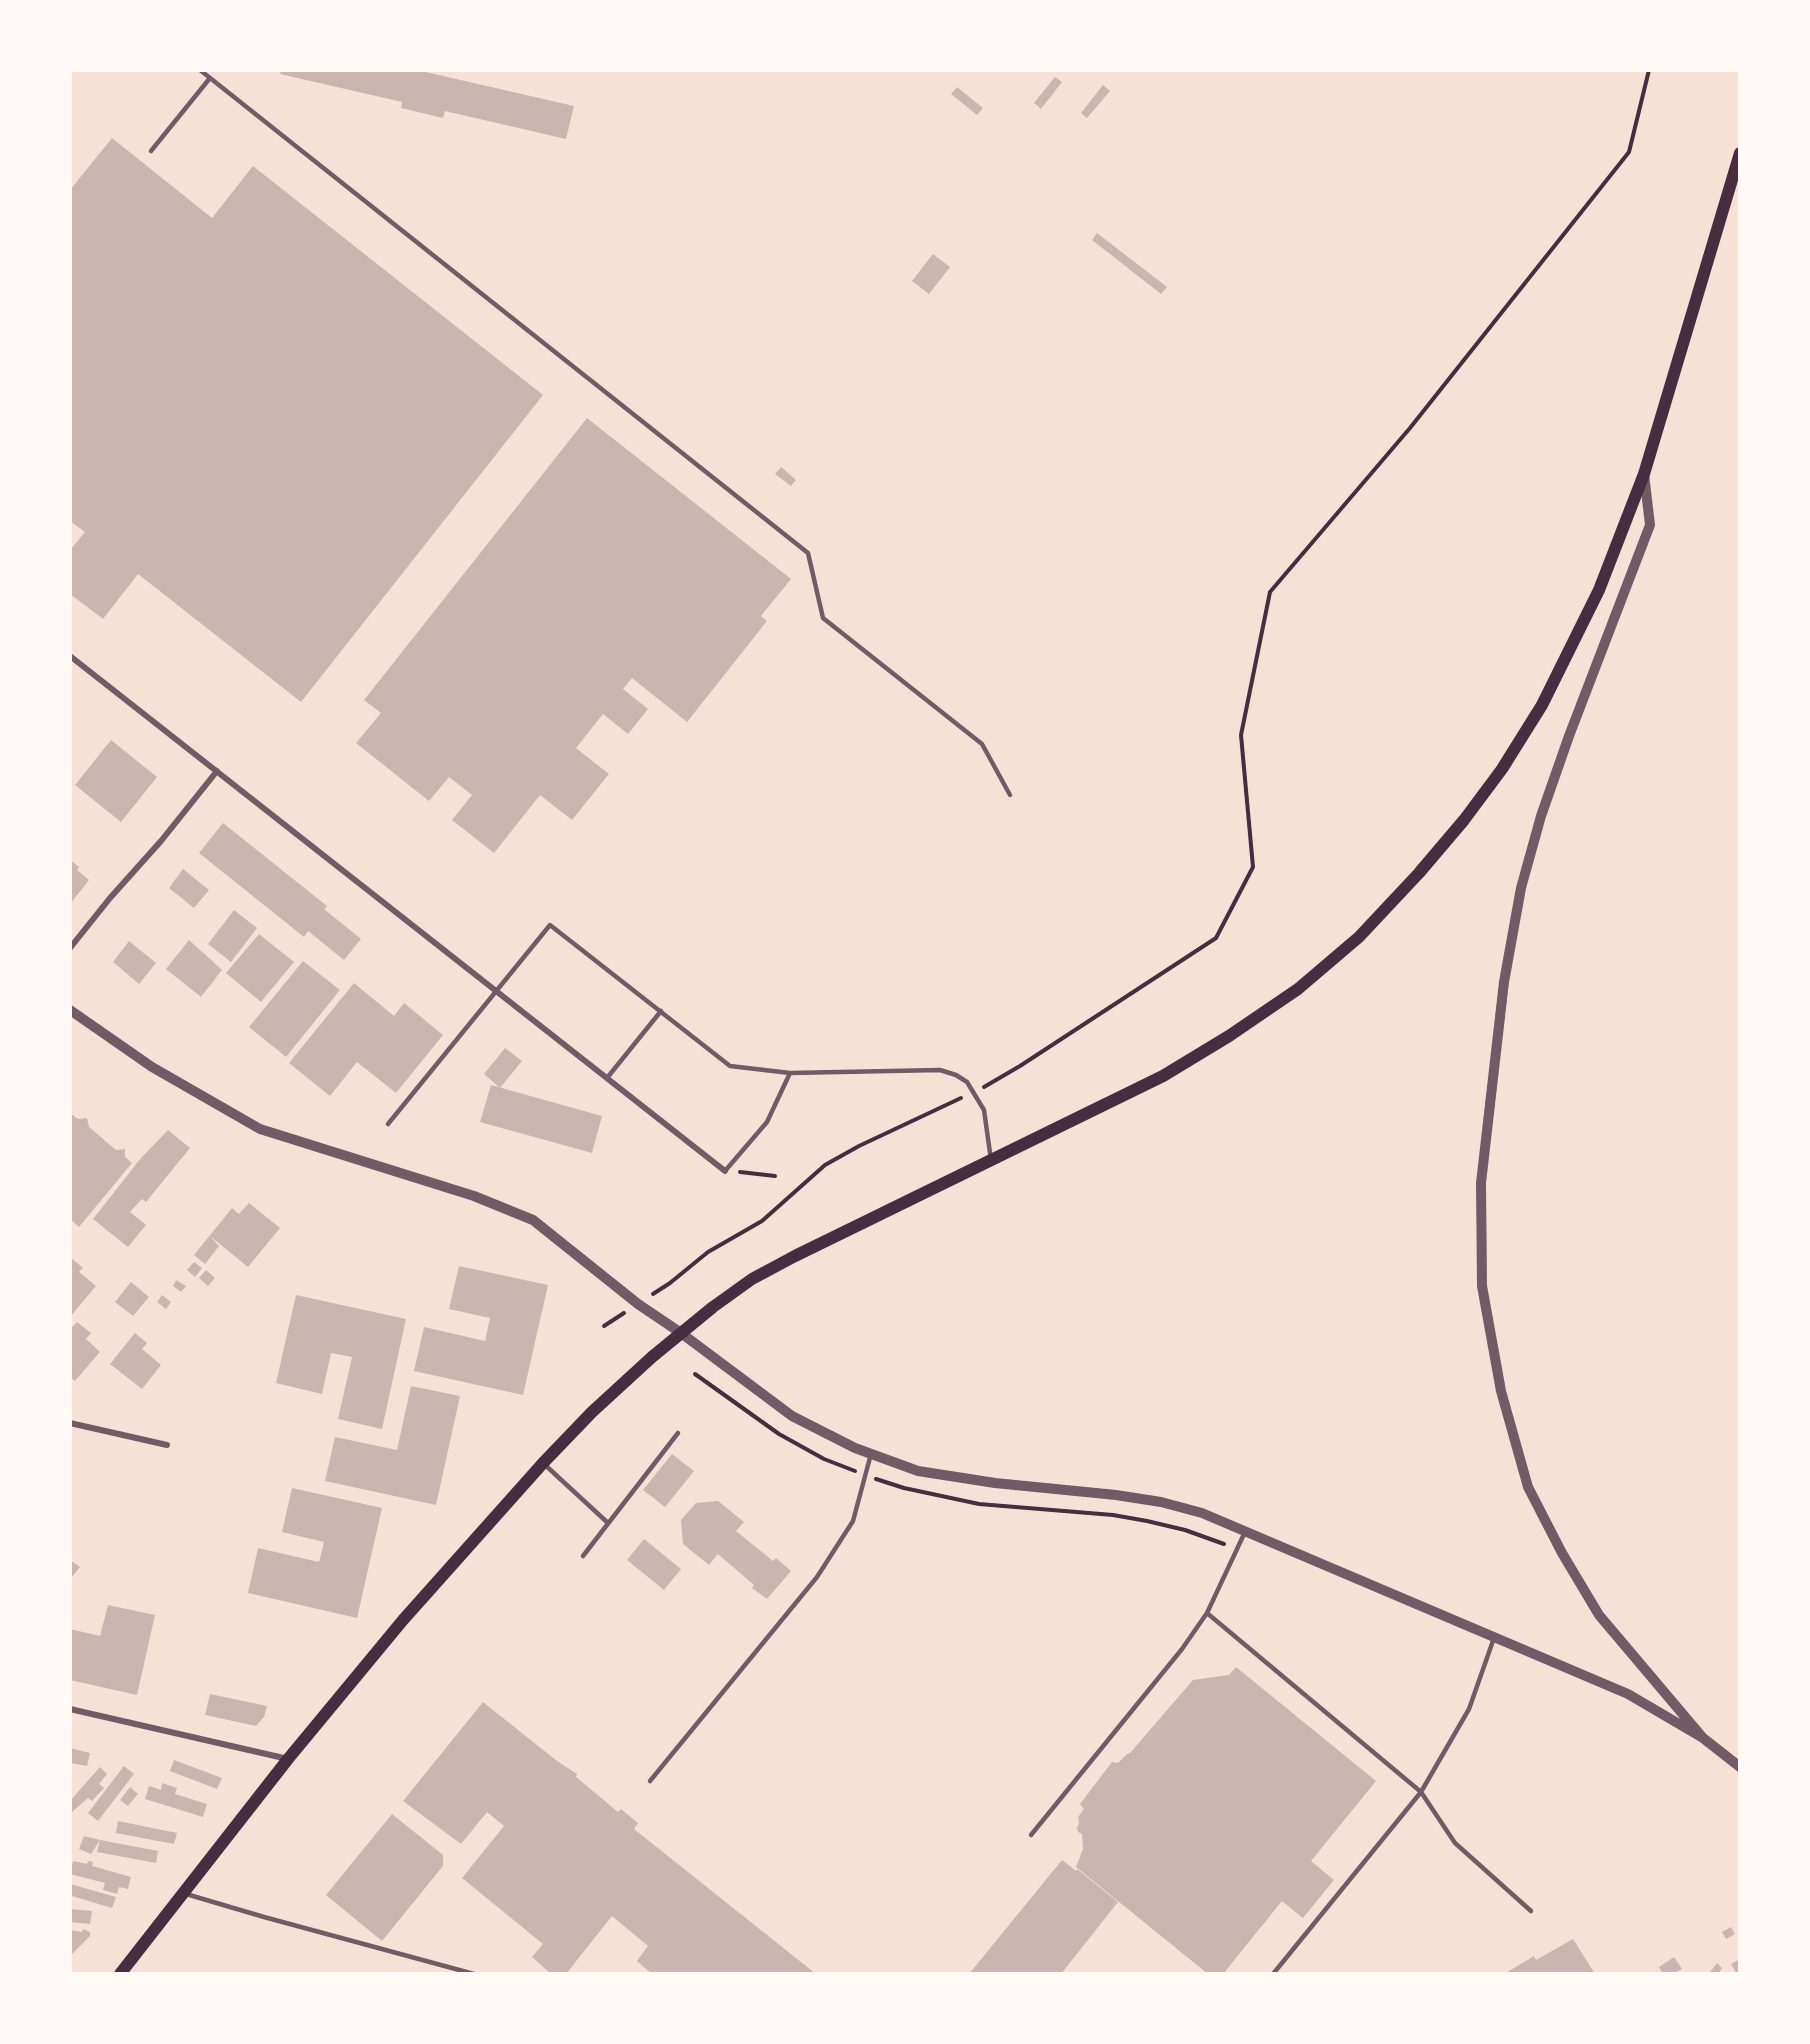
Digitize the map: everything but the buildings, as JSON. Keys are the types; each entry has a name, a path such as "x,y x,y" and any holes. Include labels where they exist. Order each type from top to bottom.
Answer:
{"main road":[{"path":"120,1974 288,1759 403,1620 543,1463 592,1412 681,1333 752,1279 1163,1076 1229,1036 1298,989 1367,929 1419,873 1502,770 1542,705 1599,590 1644,474 1740,153"}],"street":[{"path":"1644,474 1650,525 1565,746 1541,816 1521,888 1504,982 1481,1183 1482,1286 1501,1391 1528,1487 1562,1553 1599,1615 1703,1738"},
{"path":"70,656 725,1171"},
{"path":"70,948 217,771"},
{"path":"70,1010 152,1067 261,1129 474,1196 533,1220 638,1304 681,1333 792,1416 855,1448 918,1471 995,1483 1116,1495 1161,1502 1202,1513 1628,1694 1703,1738 1740,1767"},
{"path":"70,1423 167,1445"},
{"path":"70,1709 288,1759"}],"lane":[{"path":"200,70 808,553 823,618 982,744 1010,795"},
{"path":"152,152 210,78"},
{"path":"388,1124 550,925 730,1066 790,1073 940,1070 956,1075 967,1082 984,1110 991,1160"},
{"path":"607,1078 661,1011"},
{"path":"725,1171 767,1122 790,1073"},
{"path":"583,1556 678,1433"},
{"path":"650,1781 817,1577 853,1521 871,1454"},
{"path":"543,1463 608,1523"},
{"path":"1031,1835 1182,1649 1207,1612 1246,1530"},
{"path":"1207,1612 1420,1792 1455,1843 1531,1911"},
{"path":"1273,1974 1420,1792 1469,1709 1495,1636"},
{"path":"183,1893 474,1974"}],"path":[{"path":"670,1283 708,1252 762,1221 825,1165 859,1146 974,1092 1020,1066 1216,938 1253,867 1241,735 1270,592 1410,428 1629,152 1649,70"},
{"path":"725,1171 775,1176"},
{"path":"904,1488 979,1504 1113,1515 1147,1521 1185,1530 1237,1549"}]}
